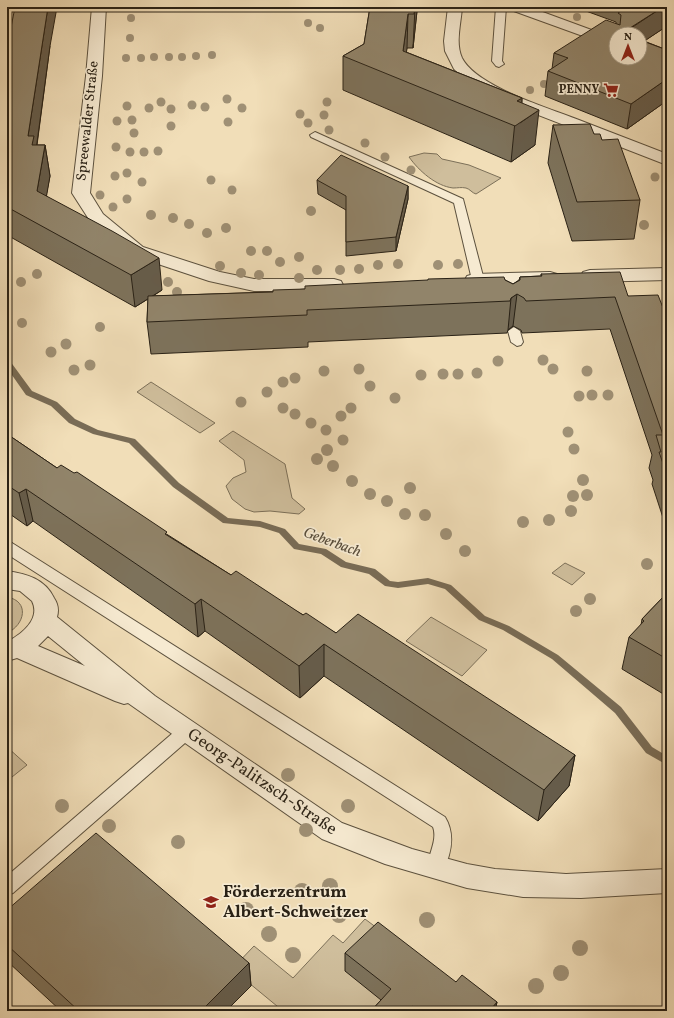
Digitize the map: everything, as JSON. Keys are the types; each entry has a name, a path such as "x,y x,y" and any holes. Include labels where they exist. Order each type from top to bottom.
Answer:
{"street":[{"name":"Spreewalder Straße","path":"99,7 94,76 80,193 96,217 137,251 216,277 254,285 297,287 352,285"},
{"path":"455,7 452,50 460,67 481,84 503,96 667,160"},
{"path":"516,7 608,41"},
{"path":"454,281 478,280 503,286 569,277 667,274"},
{"path":"7,580 30,585 40,594 46,604 45,620"},
{"name":"Georg-Palitzsch-Straße","path":"12,650 30,641 41,630 45,620 146,703 332,831 382,851 474,878 552,886 667,881"},
{"name":"Georg-Palitzsch-Straße","path":"12,650 146,703"}],"lane":[{"path":"499,64 497,61 502,7"},
{"path":"315,135 459,201 478,280"},
{"path":"7,547 439,822 443,827 444,835 436,868"},
{"path":"7,887 187,731"}],"shaded area":[{"path":"424,153 437,154 442,159 469,165 501,178 476,194 466,188 447,187 428,177 409,157"},
{"path":"151,382 215,423 200,433 137,392"},
{"path":"233,431 285,464 292,498 305,509 299,514 270,511 254,512 245,509 232,499 226,486 233,478 246,472 244,460 219,441"},
{"path":"565,563 585,573 572,585 552,573"},
{"path":"7,597 14,599 19,603 22,608 22,614 18,625 7,633"},
{"path":"431,617 487,650 462,676 406,641"},
{"path":"7,747 27,765 7,781"},
{"path":"365,919 381,931 390,1007 386,1011 283,1011 232,969 254,946 293,978 333,935 343,943"}],"building":[{"path":"15,7 48,7 28,136 34,136 32,145 45,145 37,191 159,258 131,275 7,207 7,48"},
{"path":"370,7 415,7 414,14 408,14 403,51 522,98 517,101 539,110 515,126 343,56 364,44"},
{"path":"627,7 663,7 633,26 608,26 608,66 648,66 648,43 667,50 667,79 631,104 548,71 568,58 554,53 606,20 620,25 621,15 618,13"},
{"path":"590,124 594,134 600,134 602,140 618,139 640,200 577,202 553,125"},
{"path":"341,155 408,186 396,237 346,242 346,196 317,180"},
{"path":"620,272 628,296 658,295 667,318 667,475 659,452 661,452 656,435 663,435 615,297 526,301 517,294 511,298 510,301 307,310 307,315 147,322 148,296 273,292 273,290 305,289 305,286 428,279 504,277 505,280 513,284 520,280 520,277 542,276 541,274"},
{"path":"7,434 57,468 61,465 74,473 77,472 167,532 165,534 231,575 236,571 303,615 306,613 336,633 358,614 575,755 544,790 324,644 299,666 201,599 195,604 26,489 19,493 7,485"},
{"path":"667,593 667,659 629,637 644,621 642,619"},
{"path":"96,833 249,963 201,1011 79,1011 7,945 7,910"},
{"path":"378,922 456,982 462,975 497,1002 491,1009 494,1011 418,1011 412,1006 407,1011 371,1011 391,989 345,953"}],"waterway":[{"name":"Geberbach","path":"7,363 29,393 54,404 72,421 96,432 132,441 176,485 226,521 260,524 282,531 297,547 323,551 344,565 372,571 388,584 398,585 428,581 448,587 482,618 506,628 555,657 618,710 649,750 667,761"}],"place":[{"name":"PENNY","path":"611,90"},
{"name":"Förderzentrum Albert-Schweitzer","path":"211,902"}]}
